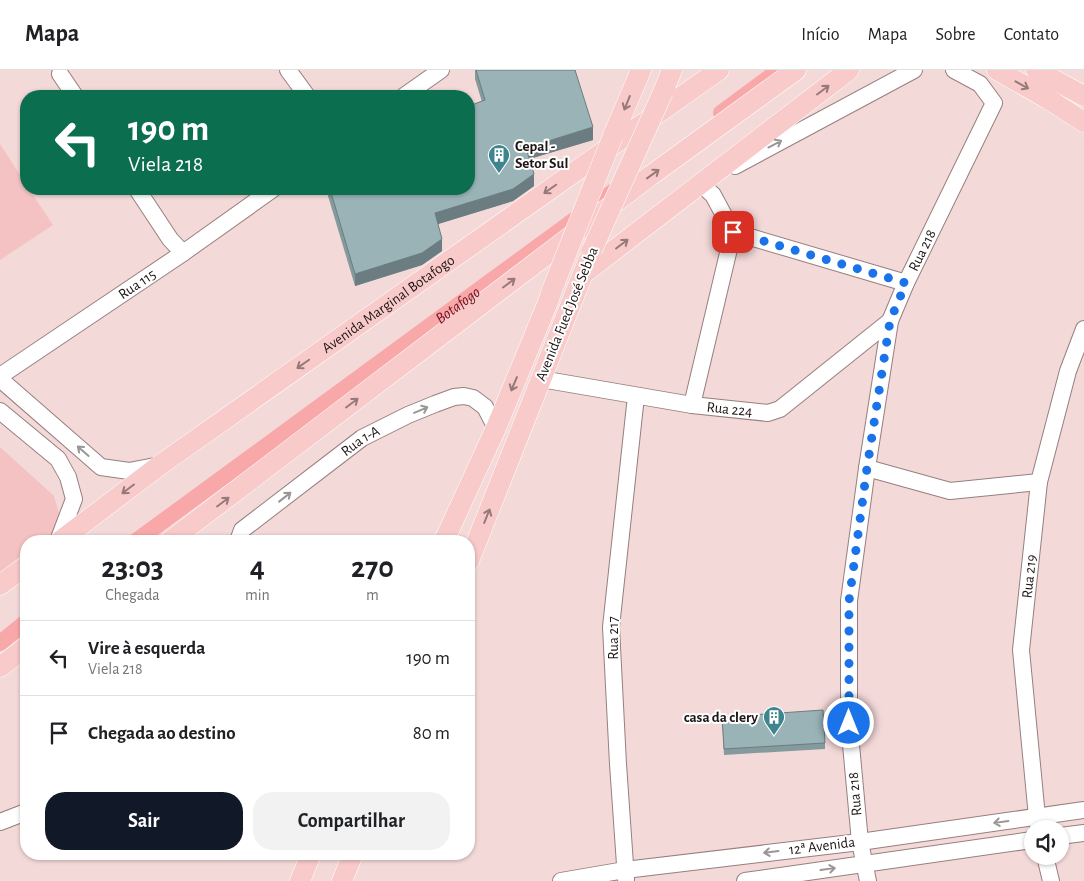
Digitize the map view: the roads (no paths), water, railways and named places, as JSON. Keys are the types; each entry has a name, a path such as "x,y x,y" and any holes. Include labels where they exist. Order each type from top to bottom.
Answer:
{"main road":[{"name":"Avenida Fued José Sebba","path":"447,535 496,428 640,70"},
{"name":"Avenida Fued José Sebba","path":"475,546 592,250 672,70"},
{"name":"Avenida Marginal Botafogo","path":"67,535 160,465 718,70"},
{"path":"178,535 650,176 796,70"},
{"path":"583,274 849,70"},
{"path":"997,70 1084,122"},
{"path":"1036,70 1084,96"},
{"path":"541,379 534,374 535,361 550,296"},
{"path":"198,521 199,535"},
{"path":"0,585 20,570"},
{"path":"0,667 20,652"},
{"path":"300,881 308,860"},
{"path":"343,879 351,860"}],"street":[{"path":"288,70 303,90"},
{"path":"413,90 441,70"},
{"path":"692,405 733,232 712,195 701,184 914,70"},
{"name":"Rua 218","path":"868,881 860,842 849,723 849,601 890,321 906,283 994,103 980,84 954,70"},
{"path":"60,74 71,90"},
{"path":"141,195 170,239 183,253"},
{"name":"Rua 115","path":"160,465 129,471 101,467 0,378 265,195"},
{"path":"733,232 906,283"},
{"name":"Rua 224","path":"541,379 692,405 768,413 780,409 890,321"},
{"name":"Rua 219","path":"1038,820 1021,650 1039,482 1068,371 1084,330"},
{"name":"Rua 1-A","path":"240,535 242,530 362,438 408,415 454,397 464,396 473,398 485,407 496,428"},
{"name":"Rua 217","path":"626,875 612,627 636,396"},
{"path":"0,411 58,459 68,477 74,499 61,535"},
{"path":"867,468 950,491 1039,482"},
{"name":"12ª Avenida","path":"1049,820 1084,810"},
{"path":"0,822 20,814"},
{"name":"12ª Avenida","path":"561,881 626,875 860,842 1024,824"},
{"path":"1069,835 1084,833"},
{"name":"12ª Avenida","path":"744,881 1024,841"},
{"path":"1047,865 1051,881"}],"waterway":[{"name":"Botafogo","path":"721,113 779,70"},
{"name":"Botafogo","path":"144,535 622,185"},
{"name":"Botafogo","path":"0,643 20,627"}],"place":[{"name":"Cepal - Setor Sul","path":"499,174"},
{"name":"casa da clery","path":"774,736"}]}
